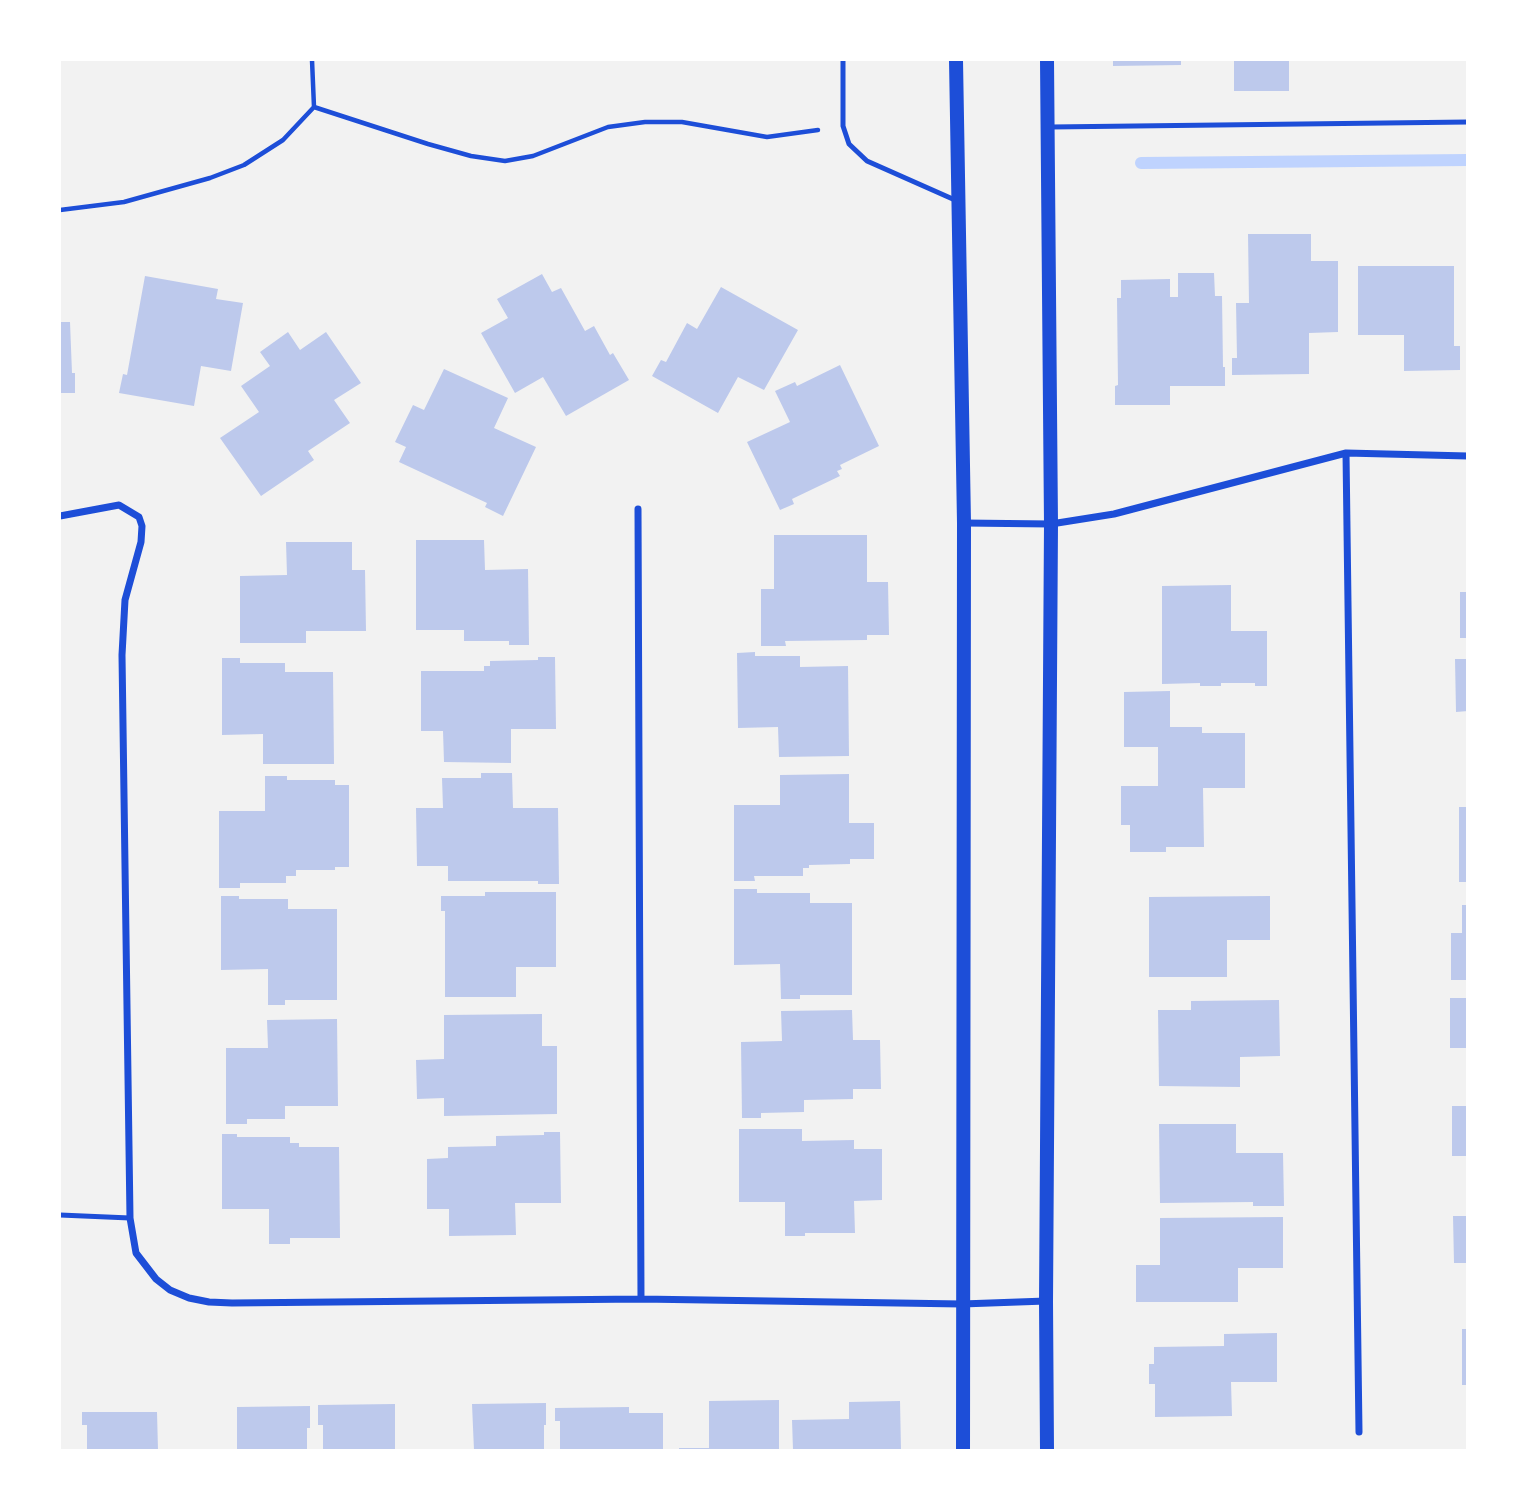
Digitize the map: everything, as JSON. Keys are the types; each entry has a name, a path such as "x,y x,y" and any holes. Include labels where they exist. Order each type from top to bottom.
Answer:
{"main road":[{"path":"956,60 964,523 963,1451"},
{"path":"1047,60 1051,524 1047,1451"}],"street":[{"path":"1346,453 1359,1432"},
{"path":"964,523 1051,524 1114,514 1346,453 1468,456"},
{"path":"60,516 119,505 130,509 139,517 142,526 141,542 125,600 122,655 130,1217 136,1253 156,1279 170,1290 189,1298 220,1303 641,1299 962,1304 1046,1301"},
{"path":"638,509 641,1299"}],"lane":[{"path":"843,60 843,126 849,144 867,161 959,202"},
{"path":"1049,127 1468,122"},
{"path":"60,1215 130,1217"}],"path":[{"path":"60,210 124,202 210,178 244,165 283,140 314,107 312,60"},
{"path":"314,107 439,147 471,156 505,161 533,156 608,127 645,122 682,122 767,137 843,126"}],"building":[{"path":"1113,60 1181,60 1181,65 1113,66"},
{"path":"1234,60 1289,60 1289,91 1234,91"},
{"path":"1248,234 1311,234 1311,261 1338,261 1338,332 1309,333 1309,374 1232,375 1232,358 1237,358 1236,303 1249,303"},
{"path":"1358,266 1454,266 1454,346 1460,346 1460,370 1404,371 1404,335 1358,335"},
{"path":"1178,273 1214,273 1215,296 1222,296 1225,386 1170,386 1170,405 1115,405 1115,386 1118,385 1117,298 1121,298 1121,280 1170,279 1170,297 1178,297"},
{"path":"542,274 552,292 561,288 585,331 594,326 610,355 613,353 629,380 566,416 543,377 515,393 481,333 508,318 497,299"},
{"path":"145,276 218,289 216,299 243,303 231,371 201,366 194,406 119,393 123,374 127,375"},
{"path":"721,287 798,330 764,390 738,377 718,413 652,376 661,360 666,362 687,323 697,329"},
{"path":"60,322 70,322 75,393 60,393"},
{"path":"288,332 300,350 326,332 361,383 334,400 350,423 308,451 314,460 261,496 220,438 259,412 241,386 270,366 260,352"},
{"path":"840,365 879,446 840,465 842,469 837,471 840,476 792,499 794,504 780,510 747,442 790,422 775,391 795,382 797,386"},
{"path":"444,369 508,398 494,428 536,447 503,516 485,507 487,503 399,462 406,447 395,442 413,405 424,410"},
{"path":"774,535 867,535 867,582 888,582 889,635 867,635 867,640 785,641 786,646 761,646 761,589 774,589"},
{"path":"416,540 484,540 485,570 528,569 529,645 509,645 509,641 464,641 464,630 416,630"},
{"path":"286,542 352,542 352,570 365,570 366,631 306,631 306,643 240,643 240,576 287,575"},
{"path":"1231,585 1231,631 1267,631 1267,686 1255,686 1255,683 1221,683 1221,686 1200,686 1200,683 1162,684 1162,586"},
{"path":"1460,592 1468,592 1468,638 1460,638"},
{"path":"755,652 755,656 800,656 800,667 848,666 849,756 779,757 778,727 738,728 737,653"},
{"path":"538,657 555,657 556,729 511,729 511,763 444,762 443,731 421,731 421,671 484,671 484,666 490,666 490,661 538,660"},
{"path":"222,658 240,658 240,663 285,663 285,672 333,672 334,764 263,764 263,734 222,735"},
{"path":"1455,659 1468,659 1468,711 1456,712"},
{"path":"1170,691 1170,727 1202,727 1202,733 1245,733 1245,788 1203,788 1204,847 1166,847 1166,852 1130,852 1130,825 1121,825 1121,786 1158,786 1158,747 1124,747 1124,692"},
{"path":"481,773 512,773 513,808 558,808 559,884 538,884 538,881 448,881 448,866 417,866 416,808 443,808 442,778 481,778"},
{"path":"849,774 849,823 874,823 874,859 850,859 850,864 809,865 809,868 803,868 803,876 754,876 755,881 734,881 734,805 780,805 780,775"},
{"path":"265,776 287,776 287,780 335,780 335,785 349,785 349,867 335,867 335,870 296,870 296,876 286,876 286,883 240,883 240,888 219,888 219,811 265,811"},
{"path":"1459,807 1468,807 1468,882 1459,882"},
{"path":"734,889 757,889 757,893 810,893 810,903 852,903 852,995 800,995 800,999 781,999 780,964 734,965"},
{"path":"485,892 556,892 556,967 516,967 516,997 445,997 445,911 441,911 441,896 485,896"},
{"path":"221,896 239,896 239,899 288,899 288,909 337,909 337,1000 285,1000 285,1005 268,1005 268,969 221,970"},
{"path":"1270,896 1270,940 1227,940 1227,977 1149,977 1149,897"},
{"path":"1462,905 1468,905 1468,980 1451,980 1451,933 1462,933"},
{"path":"1450,998 1468,998 1468,1048 1450,1048"},
{"path":"1279,1000 1280,1056 1240,1057 1240,1087 1159,1086 1158,1010 1191,1010 1191,1001"},
{"path":"852,1010 853,1040 880,1040 881,1089 853,1089 853,1099 804,1100 804,1112 761,1113 761,1118 742,1118 741,1042 782,1041 781,1011"},
{"path":"542,1014 542,1046 557,1046 557,1114 444,1116 444,1098 417,1099 416,1060 444,1059 444,1015"},
{"path":"337,1019 338,1106 285,1106 285,1119 247,1119 247,1124 226,1124 226,1048 268,1048 267,1020"},
{"path":"1452,1106 1468,1106 1468,1156 1452,1156"},
{"path":"1159,1124 1236,1124 1236,1153 1283,1153 1284,1206 1253,1206 1253,1202 1160,1203"},
{"path":"739,1129 802,1129 802,1141 854,1140 854,1149 882,1149 882,1200 854,1201 855,1233 805,1233 805,1236 785,1236 785,1202 739,1202"},
{"path":"544,1132 560,1132 561,1203 515,1203 516,1235 449,1236 449,1209 427,1209 427,1159 448,1158 448,1147 496,1146 496,1136 544,1135"},
{"path":"222,1134 237,1134 237,1137 290,1137 290,1143 299,1143 299,1147 339,1147 340,1238 290,1238 290,1244 269,1244 269,1209 222,1209"},
{"path":"1453,1216 1468,1216 1468,1263 1454,1263"},
{"path":"1283,1217 1283,1268 1238,1268 1238,1302 1136,1302 1136,1265 1160,1265 1160,1218"},
{"path":"1462,1329 1468,1329 1468,1385 1462,1385"},
{"path":"1277,1333 1277,1382 1231,1382 1232,1416 1155,1417 1155,1384 1149,1384 1149,1364 1154,1364 1154,1347 1224,1346 1224,1334"},
{"path":"779,1400 779,1450 679,1450 709,1448 709,1401"},
{"path":"900,1401 901,1450 793,1450 792,1420 849,1419 849,1402"},
{"path":"546,1403 544,1450 474,1450 472,1404"},
{"path":"395,1404 395,1450 323,1450 323,1425 318,1425 318,1405"},
{"path":"310,1406 307,1450 237,1450 237,1407"},
{"path":"629,1407 629,1413 663,1413 663,1450 560,1450 560,1421 555,1421 555,1408"},
{"path":"82,1412 157,1412 158,1450 87,1450 87,1425 82,1425"}],"waterway":[{"path":"1141,163 1468,160"}]}
